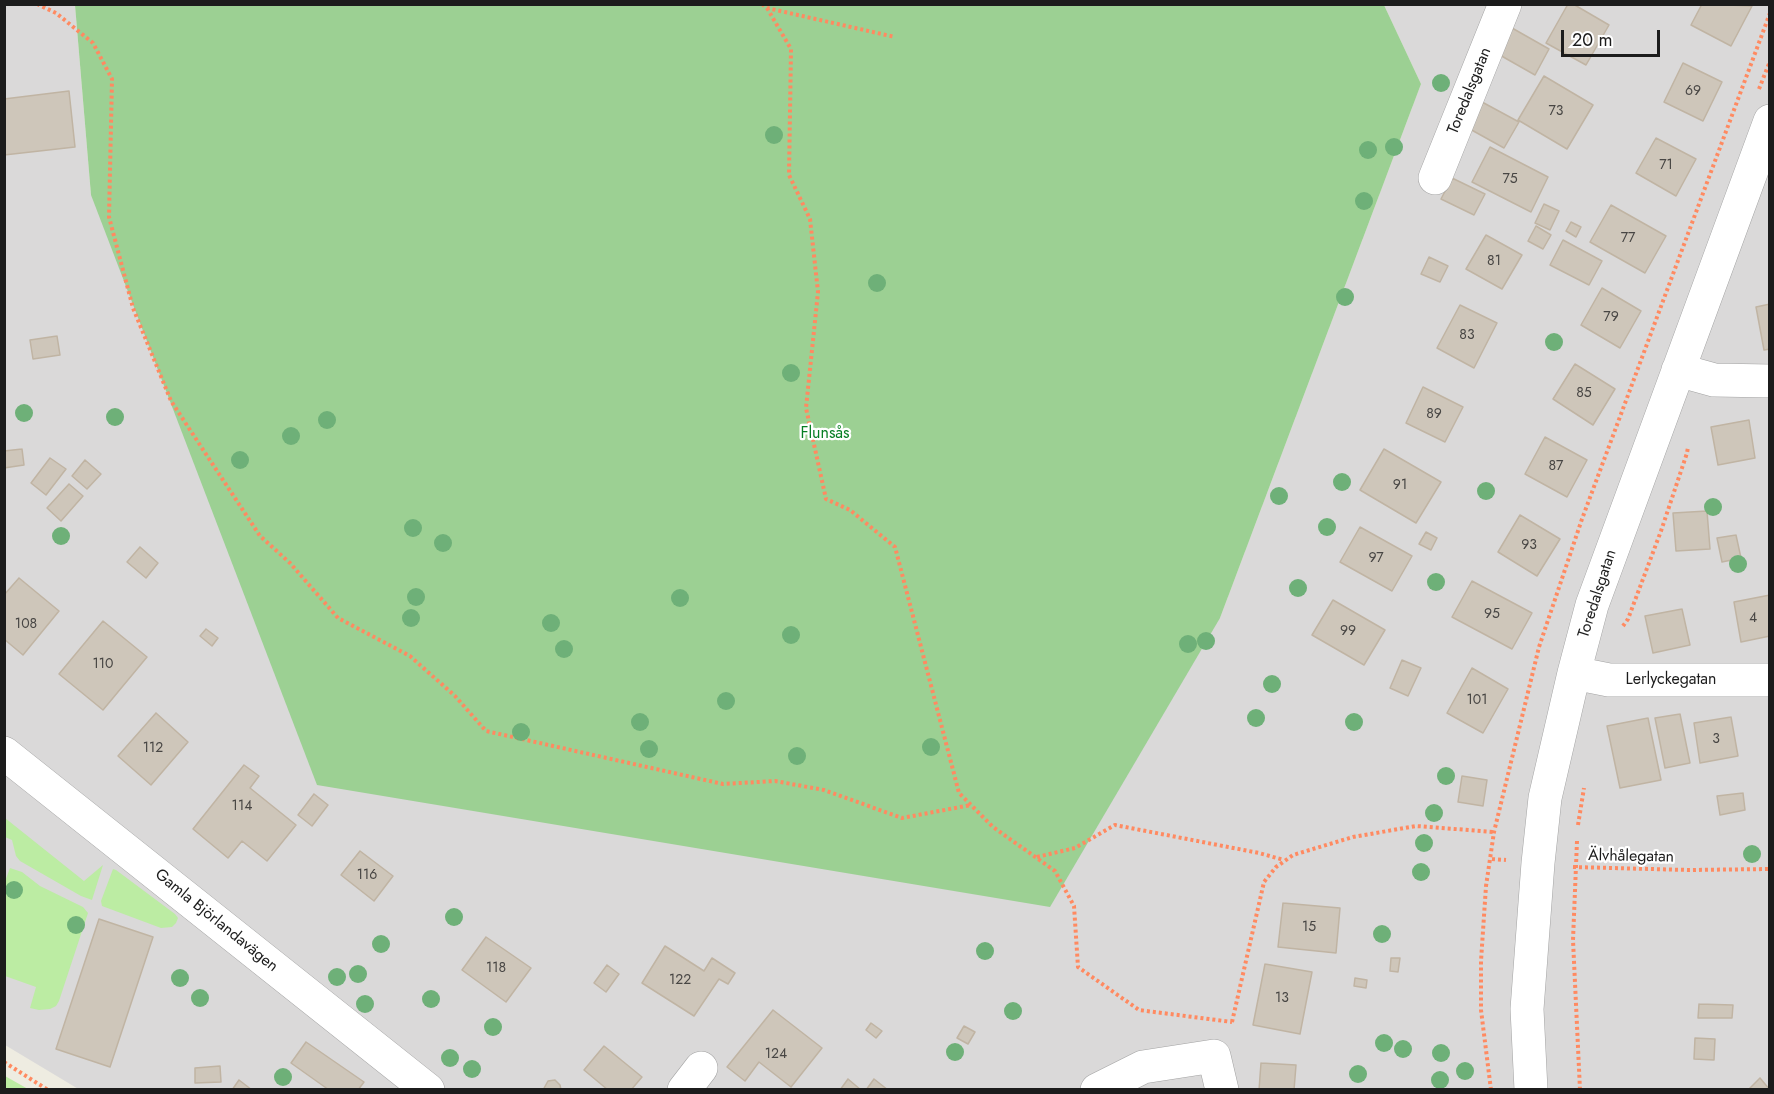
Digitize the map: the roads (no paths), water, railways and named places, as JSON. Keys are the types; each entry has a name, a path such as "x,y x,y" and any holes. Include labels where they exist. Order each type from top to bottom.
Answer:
{"street":[{"name":"Toredalsgatan","path":"1435,178 1505,4"},
{"name":"Toredalsgatan","path":"1531,1089 1527,1009 1538,863 1545,798 1574,673 1592,605 1770,121"},
{"path":"1678,370 1714,380 1770,381"},
{"name":"Lerlyckegatan","path":"1574,673 1609,680 1770,680"},
{"name":"Gamla Björlandavägen","path":"4,753 428,1089"},
{"path":"1097,1089 1143,1066 1214,1056 1222,1089"}],"park label":[{"name":"Flunsås","path":"825,434"}]}
